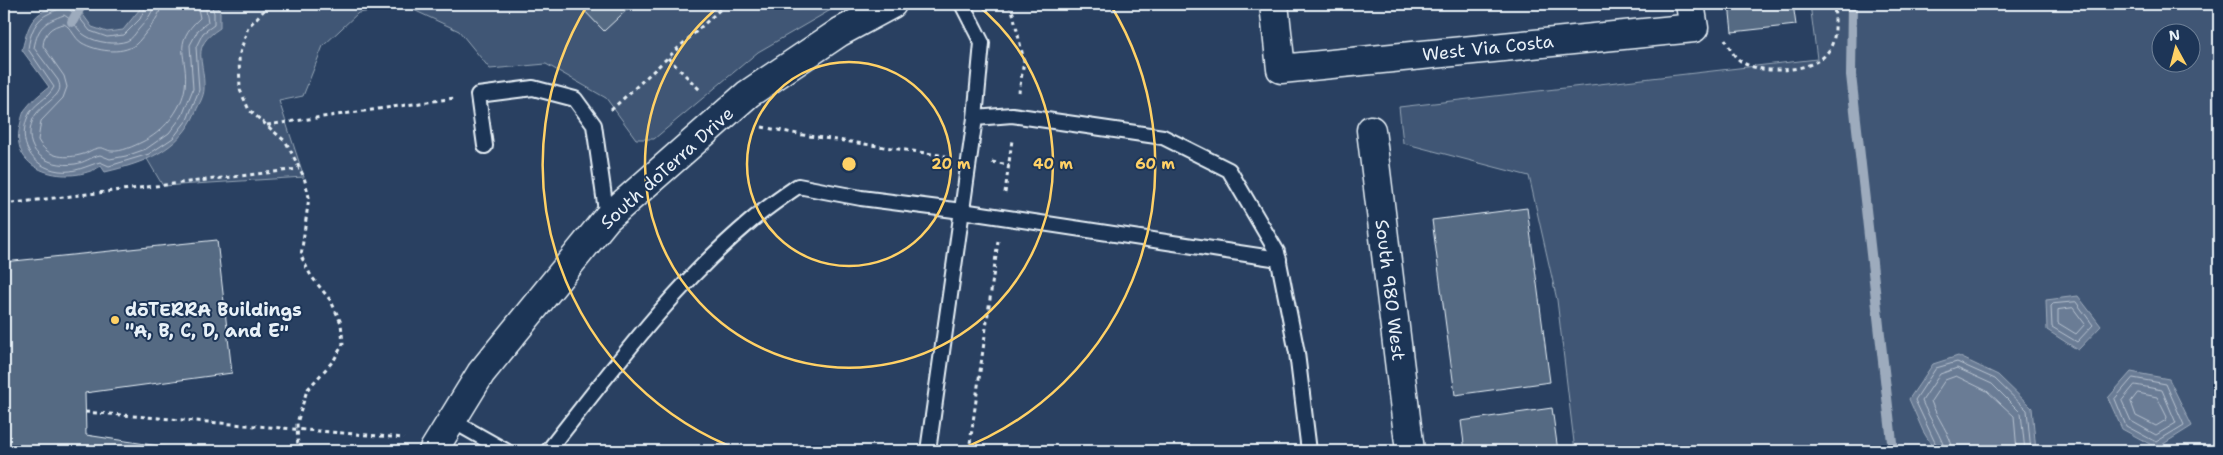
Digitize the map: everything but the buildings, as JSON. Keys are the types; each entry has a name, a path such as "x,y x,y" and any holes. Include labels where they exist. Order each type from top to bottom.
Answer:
{"street":[{"name":"South doTerra Drive","path":"440,437 480,373 608,218 748,94 840,32 892,4"},
{"name":"West Via Costa","path":"1274,4 1282,68 1692,16"},
{"name":"South 980 West","path":"1371,130 1410,451"}],"lane":[{"path":"928,451 975,118 982,42 962,4"},
{"path":"485,146 478,95 534,88 575,99 594,126 608,218"},
{"path":"975,118 1012,115 1163,137 1229,170 1277,252 1279,259 1297,353 1309,451"},
{"path":"548,451 625,352 683,286 752,220 798,186 861,198 962,211 1279,259"},
{"path":"440,437 506,451"}],"path":[{"path":"270,4 248,27 239,56 240,90 250,110 286,142 300,168 309,197 301,256 311,276 331,301 341,323 343,344 334,360 307,390 297,423 298,451"},
{"path":"594,126 726,4"},
{"path":"1725,39 1738,59 1761,70 1808,67 1827,53 1835,34 1834,4"},
{"path":"668,58 700,90"},
{"path":"267,125 478,95"},
{"path":"762,127 803,135 1009,165"},
{"path":"4,204 300,168"},
{"path":"86,412 297,430 440,437"}],"shaded area":[{"path":"56,4 841,4 758,52 654,139 636,139 606,98 546,64 490,69 459,31 405,6 358,13 323,46 303,96 279,101 304,177 163,186"},
{"path":"1810,4 2219,4 2219,451 1575,451 1557,300 1529,176 1403,143 1399,107 1817,59"}],"water":[{"path":"67,4 81,12 92,27 107,32 123,30 144,4 215,4 220,12 220,28 210,35 202,48 203,94 189,125 170,146 133,164 105,172 101,166 88,172 73,175 58,175 44,171 32,165 23,155 19,142 20,126 24,111 49,87 22,50 25,39 31,23 40,13"},
{"path":"2078,296 2101,326 2078,350 2047,330 2046,300"},
{"path":"1958,356 1998,375 2032,408 2036,451 1935,451 1923,431 1909,399 1933,364"},
{"path":"2131,372 2169,379 2192,426 2157,448 2122,429 2108,398"}],"waterway":[{"path":"72,22 82,4"},
{"path":"1852,4 1851,75 1893,451"}],"place":[{"name":"dōTERRA Buildings \"A, B, C, D, and E\"","path":"115,320"}]}
